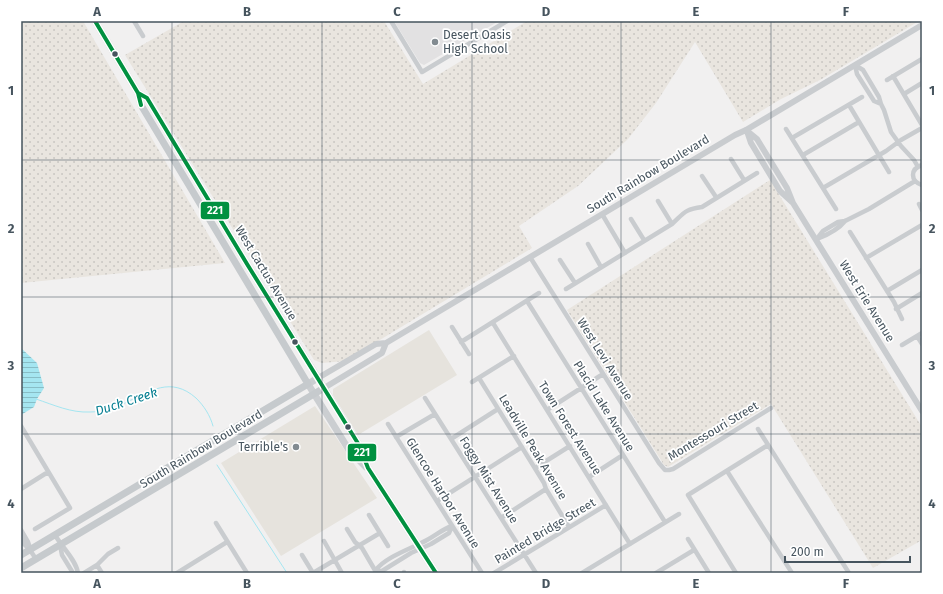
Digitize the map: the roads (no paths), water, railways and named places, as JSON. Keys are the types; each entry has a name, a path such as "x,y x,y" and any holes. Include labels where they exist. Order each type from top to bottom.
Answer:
{"main road":[{"name":"West Cactus Avenue","path":"97,22 138,94 140,105 314,394 349,450 368,468"},
{"name":"West Cactus Avenue","path":"138,94 148,98 247,264 358,445 368,468 436,573"},
{"name":"South Rainbow Boulevard","path":"21,555 318,378"},
{"name":"South Rainbow Boulevard","path":"21,568 324,388"}],"street":[{"path":"134,21 143,36"},
{"path":"391,21 422,72 507,21"},
{"name":"South Rainbow Boulevard","path":"318,378 376,344 386,343 922,25"},
{"path":"886,80 922,59"},
{"path":"855,65 863,70 879,97 880,104 884,110 891,132 920,166 914,171 913,178 919,185 922,185"},
{"path":"893,76 922,125"},
{"path":"904,94 922,83"},
{"path":"792,138 862,97"},
{"path":"849,105 889,172"},
{"path":"803,156 859,122"},
{"path":"823,188 922,128"},
{"path":"786,129 836,208"},
{"name":"West Erie Avenue","path":"746,130 757,139 787,188 793,203 922,412"},
{"path":"731,159 744,180"},
{"path":"566,289 672,224 686,210 702,206 757,173"},
{"path":"702,176 716,198"},
{"path":"816,240 826,236 841,226 845,221 869,209 914,180"},
{"path":"658,201 672,224"},
{"path":"919,204 922,210"},
{"path":"602,214 624,253"},
{"path":"631,219 644,240"},
{"path":"866,258 922,225"},
{"path":"850,232 887,291 902,319"},
{"path":"588,244 601,267"},
{"name":"West Levi Avenue","path":"530,257 659,463 665,470"},
{"path":"560,260 575,283"},
{"path":"887,291 922,270"},
{"path":"461,342 539,293"},
{"path":"896,308 922,293"},
{"name":"Placid Lake Avenue","path":"527,301 665,522"},
{"name":"Town Forest Avenue","path":"493,323 630,544"},
{"path":"452,327 469,354"},
{"path":"902,345 922,333"},
{"path":"917,336 922,344"},
{"name":"South Rainbow Boulevard","path":"324,388 382,353 386,343"},
{"path":"472,382 514,356"},
{"path":"547,410 603,374"},
{"name":"Leadville Peak Avenue","path":"479,378 535,468 569,527"},
{"name":"Foggy Mist Avenue","path":"425,398 536,573"},
{"name":"Montessouri Street","path":"665,470 674,469 771,408"},
{"path":"451,439 498,409"},
{"path":"396,438 435,414"},
{"name":"Glencoe Harbor Avenue","path":"388,424 482,573"},
{"path":"21,426 70,508 35,529"},
{"path":"758,429 848,573"},
{"path":"21,439 26,435"},
{"path":"736,573 688,495 768,445"},
{"path":"535,468 570,446"},
{"path":"437,501 522,447"},
{"path":"589,477 623,455"},
{"path":"727,471 792,573"},
{"path":"21,489 48,472"},
{"path":"501,518 546,489"},
{"name":"Painted Bridge Street","path":"494,573 606,505"},
{"path":"582,573 678,514"},
{"path":"369,515 388,546"},
{"path":"216,524 246,573"},
{"path":"377,572 379,566 388,560 408,549 419,547 446,528 452,526"},
{"path":"347,529 355,542 362,548 377,572"},
{"path":"21,530 28,542 30,550"},
{"path":"302,555 313,573 380,533"},
{"path":"54,535 60,545 67,552 78,573"},
{"path":"21,539 36,559"},
{"path":"688,539 709,573"},
{"path":"324,541 342,573"},
{"path":"177,573 186,571 227,542"},
{"path":"60,545 62,555 73,573"},
{"path":"84,573 97,565 108,554 118,548"},
{"path":"656,573 694,550"},
{"path":"97,565 102,573"}],"water":[{"path":"21,348 37,363 44,388 34,407 21,415"}],"waterway":[{"name":"Duck Creek","path":"36,399 69,410 94,412 117,407 152,390 169,387 178,388 187,391 199,401 208,414 213,426"},
{"name":"Duck Creek","path":"217,465 287,573"}],"place":[{"name":"Desert Oasis High School","path":"435,42"},
{"name":"Terrible's","path":"296,447"}]}
